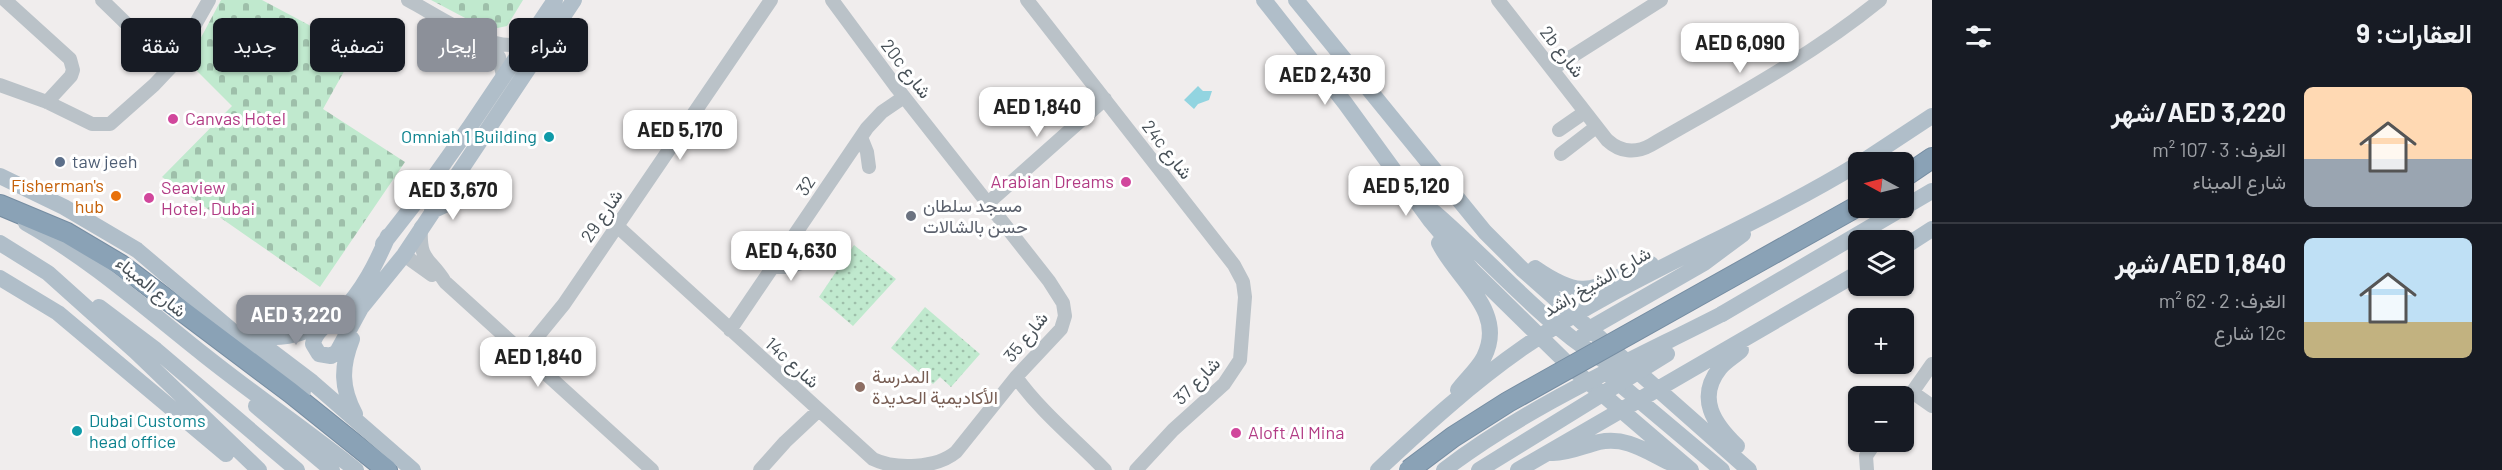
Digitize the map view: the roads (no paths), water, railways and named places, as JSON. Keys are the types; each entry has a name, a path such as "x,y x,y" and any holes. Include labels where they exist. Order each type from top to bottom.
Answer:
{"highway":[{"path":"1914,170 1932,158"},
{"path":"0,207 67,233 121,265 387,470"},
{"path":"1409,470 1453,437 1508,402 1848,212"}],"main road":[{"path":"542,18 555,0"},
{"path":"388,236 363,286 341,313 315,336 313,344 316,351 327,357 337,352 356,315 404,255 574,0"},
{"path":"1264,0 1345,103 1430,220 1479,278 1540,338 1575,355 1621,371 1657,389 1749,470"},
{"path":"1284,0 1296,14 1317,25"},
{"path":"1296,0 1456,199 1504,251 1589,329 1640,399 1722,470"},
{"path":"250,335 273,337 295,335 318,324 339,306 388,236 422,194 509,67"},
{"path":"474,101 493,92"},
{"path":"1878,152 1932,117"},
{"name":"شارع الشيخ راشد","path":"1378,470 1498,367 1556,327 1678,259 1759,219 1848,170"},
{"name":"شارع الميناء","path":"0,176 64,207 137,250 302,390 341,433"},
{"path":"1444,470 1480,444 1534,411 1722,314 1932,191"},
{"path":"1410,193 1456,232 1556,327 1603,396 1691,470"},
{"path":"404,255 399,247 399,241 416,217 422,194"},
{"path":"432,212 460,198"},
{"name":"شارع الميناء","path":"0,207 89,263 203,355 356,470"},
{"path":"1575,355 1589,329 1718,254 1759,219"},
{"path":"1430,220 1448,260 1484,306 1490,327 1489,342 1484,357 1446,410"},
{"path":"1914,241 1932,230"},
{"path":"0,243 111,315 156,350 297,470"},
{"path":"137,250 182,281 312,382 413,470"},
{"path":"1504,251 1559,284 1584,289 1606,285 1643,266 1678,259"},
{"path":"48,273 128,345 259,470"},
{"path":"0,278 58,313 170,405 244,470"},
{"path":"1518,470 1848,279"},
{"path":"360,424 345,392 343,368 351,340 376,290"},
{"path":"1479,470 1667,354 1722,314"},
{"path":"1755,332 1744,347 1724,364 1716,375 1709,402 1712,416 1719,428 1760,470"},
{"path":"203,355 251,401 332,470"},
{"path":"1495,470 1603,396 1621,371"},
{"path":"1546,453 1566,452 1598,442 1618,441 1641,447 1691,470"}],"street":[{"path":"5,0 70,59 73,70 71,76 47,102"},
{"path":"102,0 121,18"},
{"path":"199,18 209,0"},
{"path":"408,0 442,18"},
{"name":"شارع 29","path":"527,356 771,0"},
{"name":"24c شارع","path":"1027,0 1234,265"},
{"name":"2b شارع","path":"1498,0 1607,140 1618,148 1632,151 1645,149 1798,58 1851,24 1880,0"},
{"name":"20c شارع","path":"832,1 901,92 945,156 986,199 1060,297"},
{"path":"1552,69 1653,2"},
{"path":"497,55 503,76"},
{"path":"0,85 47,102 92,124 104,126 116,121 166,72"},
{"name":"32","path":"726,327 772,267 864,132 877,107 901,92"},
{"path":"986,199 1108,103"},
{"path":"1559,130 1585,112"},
{"path":"1561,154 1596,127"},
{"path":"864,132 869,167"},
{"path":"421,227 420,244 423,256 445,282 652,470"},
{"name":"14c شارع","path":"614,231 650,258 868,455 880,462 894,465 924,464"},
{"path":"404,255 445,282"},
{"path":"772,267 788,267 805,262"},
{"name":"شارع 37","path":"1136,470 1173,430 1224,384 1240,360 1245,297 1243,282 1234,265"},
{"name":"شارع 35","path":"924,464 940,462 956,452 1016,377 1060,329 1065,316 1060,297"},
{"path":"1914,389 1932,364"},
{"path":"1016,377 1045,412 1105,470"},
{"path":"1006,389 1045,412"},
{"path":"1914,393 1932,406"},
{"path":"760,470 815,408"},
{"path":"1866,467 1866,456 1869,452"},
{"path":"1093,456 1116,470"}],"water":[{"path":"1198,86 1203,91 1212,91 1209,100 1198,104 1194,109 1184,100"},
{"path":"1011,105 1020,117 1018,125 1013,124 1006,109"}],"place":[{"name":"Canvas Hotel","path":"173,119"},
{"name":"Omniah 1 Building","path":"549,137"},
{"name":"taw jeeh","path":"60,162"},
{"name":"Arabian Dreams","path":"1126,182"},
{"name":"Fisherman's hub","path":"116,196"},
{"name":"Seaview Hotel, Dubai","path":"149,198"},
{"name":"مسجد سلطان حسن بالشالات","path":"911,216"},
{"name":"المدرسة الأكاديمية الحديدة","path":"860,387"},
{"name":"Dubai Customs head office","path":"77,431"},
{"name":"Aloft Al Mina","path":"1236,433"}]}
